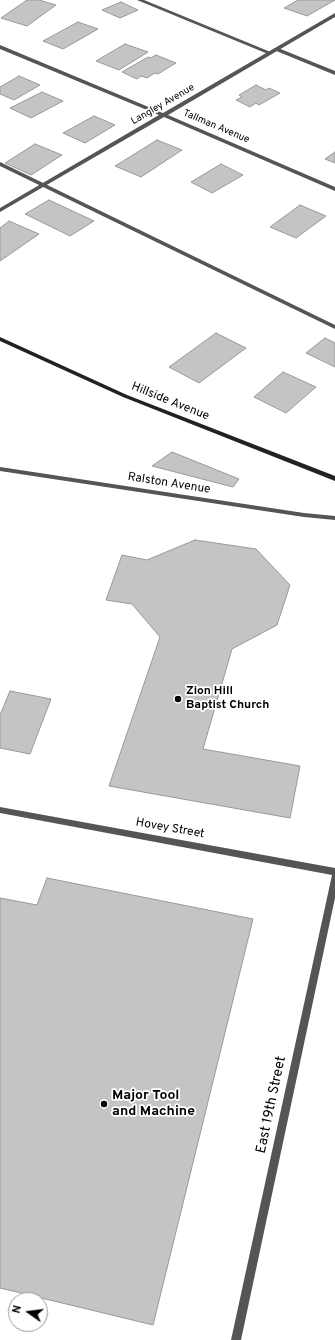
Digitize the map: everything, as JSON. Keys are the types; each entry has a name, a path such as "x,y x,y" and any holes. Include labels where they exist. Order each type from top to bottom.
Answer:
{"street":[{"path":"140,0 335,73"},
{"name":"Langley Avenue","path":"0,210 335,15"},
{"name":"Tallman Avenue","path":"0,47 164,115 335,189"},
{"path":"0,164 44,184 335,327"},
{"name":"Hillside Avenue","path":"0,339 54,365 125,396 335,479"},
{"name":"Ralston Avenue","path":"0,469 297,514 335,518"},
{"name":"Hovey Street","path":"0,810 335,872"},
{"name":"East 19th Street","path":"236,1340 335,877"}],"building":[{"path":"27,0 39,0 56,5 27,26 1,18"},
{"path":"298,0 335,0 307,16 284,8"},
{"path":"121,2 138,10 120,18 102,10"},
{"path":"78,22 98,29 63,49 43,41"},
{"path":"125,44 148,52 119,70 96,61"},
{"path":"156,55 176,63 158,74 155,73 147,78 141,76 137,79 122,72 148,57 151,58"},
{"path":"19,76 40,85 14,100 0,94 0,87"},
{"path":"256,85 266,90 269,88 280,93 259,105 256,103 250,107 236,100 242,97 239,95"},
{"path":"42,92 63,101 31,118 10,108"},
{"path":"94,116 115,125 85,143 63,133"},
{"path":"157,140 182,150 141,177 115,166"},
{"path":"35,144 62,155 31,175 5,163"},
{"path":"335,152 335,163 325,159"},
{"path":"221,164 243,175 212,193 191,182"},
{"path":"49,200 94,221 70,236 25,214"},
{"path":"300,205 326,216 296,238 270,227"},
{"path":"9,221 39,234 0,261 0,228"},
{"path":"216,333 246,348 199,383 169,367"},
{"path":"325,338 335,343 335,367 306,353"},
{"path":"283,372 316,387 286,413 254,397"},
{"path":"172,452 239,479 233,487 152,466"},
{"name":"Zion Hill Baptist Church","path":"195,540 256,549 290,585 277,625 232,649 203,749 300,766 290,818 109,786 160,637 132,604 106,600 122,555 147,560"},
{"path":"10,691 51,699 30,754 0,748 0,715"},
{"name":"Major Tool and Machine","path":"47,878 253,919 153,1325 48,1300 48,1292 17,1292 0,1288 0,898 37,905"}],"place":[{"name":"Zion Hill Baptist Church","path":"178,699"},
{"name":"Major Tool and Machine","path":"104,1104"}]}
